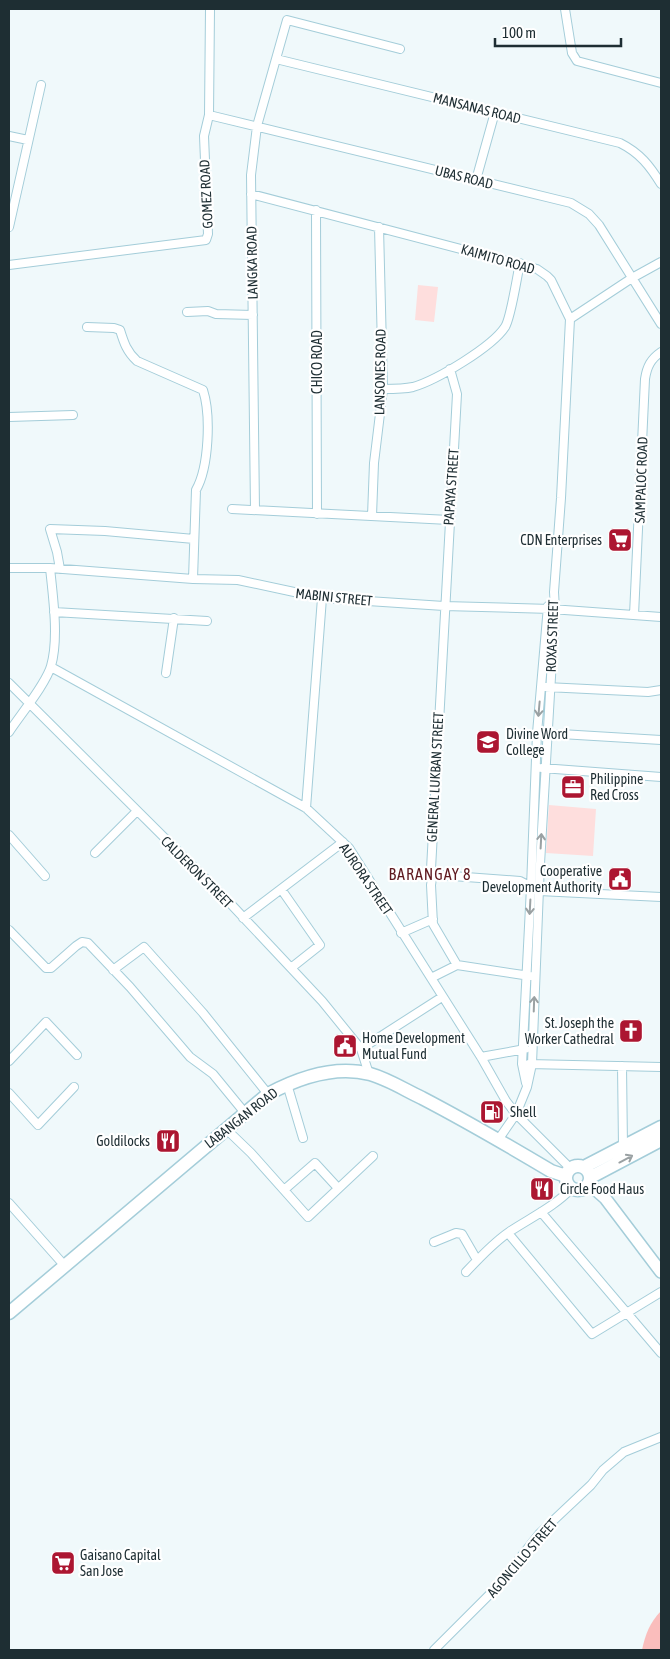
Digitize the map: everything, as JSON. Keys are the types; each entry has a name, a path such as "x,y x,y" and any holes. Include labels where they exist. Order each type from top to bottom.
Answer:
{"main road":[{"name":"LABANGAN ROAD","path":"9,1313 225,1128 268,1094 287,1084 305,1078 335,1072 369,1074 392,1083 453,1114 551,1171 568,1172"},
{"path":"588,1176 578,1165 568,1172 567,1183 572,1188 583,1189 588,1176 623,1147 661,1127"},
{"path":"588,1176 661,1140"}],"street":[{"name":"GOMEZ ROAD","path":"9,265 206,240 208,234 204,136 209,115 210,9"},
{"path":"565,9 572,53 577,61 661,83"},
{"name":"LANGKA ROAD","path":"255,510 250,175 257,126 287,20 400,49"},
{"name":"MANSANAS ROAD","path":"276,59 620,143 643,158 661,184"},
{"path":"9,227 40,85"},
{"path":"476,180 495,112"},
{"name":"UBAS ROAD","path":"209,115 571,203 589,214 599,225 661,324"},
{"path":"9,136 28,140"},
{"name":"KAIMITO ROAD","path":"251,194 537,269 547,276 570,319"},
{"name":"CHICO ROAD","path":"316,210 317,514"},
{"name":"LANSONES ROAD","path":"372,516 374,463 382,389 379,227"},
{"path":"570,319 632,278 661,262"},
{"path":"382,389 410,388 422,384 491,343 506,326 520,263"},
{"path":"187,312 208,311 216,314 253,315"},
{"name":"ROXAS STREET","path":"535,889 535,767 537,733 540,686 554,592 570,319"},
{"path":"87,327 120,330 125,347 137,361 203,390 207,401 208,430 204,471 202,480 196,490 193,579"},
{"name":"SAMPALOC ROAD","path":"634,615 645,379 647,368 654,357 661,352"},
{"name":"PAPAYA STREET","path":"444,606 457,394 450,369"},
{"path":"9,417 73,415"},
{"path":"232,509 449,520"},
{"path":"60,569 50,529 105,531 194,539"},
{"name":"MABINI STREET","path":"9,568 50,568 193,579 238,580 322,598 444,606 551,609 661,617"},
{"path":"9,732 51,666 54,612 50,568"},
{"path":"306,808 322,598"},
{"name":"GENERAL LUKBAN STREET","path":"432,919 431,885 433,872 430,866 444,606"},
{"name":"ROXAS STREET","path":"498,1140 516,1114 532,1064 531,976 535,889 550,687 551,609"},
{"path":"54,612 207,621"},
{"path":"166,673 174,618"},
{"name":"AURORA STREET","path":"51,666 306,808 343,842 349,848 481,1057 492,1079 516,1114 568,1172"},
{"name":"CALDERON STREET","path":"9,683 243,918 322,1001 361,1049 369,1074"},
{"path":"540,686 648,692 661,690"},
{"path":"537,733 661,740"},
{"path":"535,767 661,778"},
{"path":"95,853 137,811"},
{"path":"9,835 45,876"},
{"path":"243,918 343,842"},
{"path":"433,872 439,875 520,881 535,889 661,897"},
{"path":"281,890 320,944 291,968"},
{"path":"402,933 432,919 435,929 457,965"},
{"path":"9,930 46,968 50,968 82,942 88,944 190,1057 213,1074 245,1113"},
{"path":"113,970 144,947 203,1013 268,1094"},
{"path":"431,978 457,965 531,976"},
{"name":"ROXAS STREET","path":"526,1087 522,1064 522,1050 531,976"},
{"path":"361,1049 442,997"},
{"path":"9,1061 46,1022 77,1055"},
{"path":"481,1057 532,1048"},
{"path":"522,1064 661,1067"},
{"path":"622,1066 623,1147"},
{"path":"287,1084 303,1138"},
{"path":"9,1092 38,1125 74,1087"},
{"path":"225,1128 251,1153 308,1217 373,1156"},
{"path":"284,1190 315,1163 338,1188"},
{"path":"588,1176 661,1272"},
{"path":"466,1272 476,1260 508,1233 565,1196 572,1188"},
{"path":"9,1203 64,1265"},
{"path":"541,1212 661,1353"},
{"path":"434,1242 456,1233 462,1234 476,1260"},
{"path":"508,1233 592,1334 661,1292"},
{"name":"AGONCILLO STREET","path":"434,1650 496,1588 539,1534 591,1485 603,1470 624,1452 661,1438"}],"shaded area":[{"path":"418,285 438,287 434,322 415,320"},
{"path":"549,805 596,809 593,856 546,853"},
{"path":"661,1611 661,1650 642,1650 648,1629"}],"place":[{"name":"CDN Enterprises","path":"620,540"},
{"name":"Divine Word College","path":"488,742"},
{"name":"Philippine Red Cross","path":"573,787"},
{"name":"Cooperative Development Authority","path":"620,879"},
{"name":"St. Joseph the Worker Cathedral","path":"631,1031"},
{"name":"Home Development Mutual Fund","path":"345,1046"},
{"name":"Shell","path":"492,1112"},
{"name":"Goldilocks","path":"168,1141"},
{"name":"Circle Food Haus","path":"542,1189"},
{"name":"Gaisano Capital San Jose","path":"63,1563"}],"district":[{"name":"BARANGAY 8","path":"430,874"}]}
